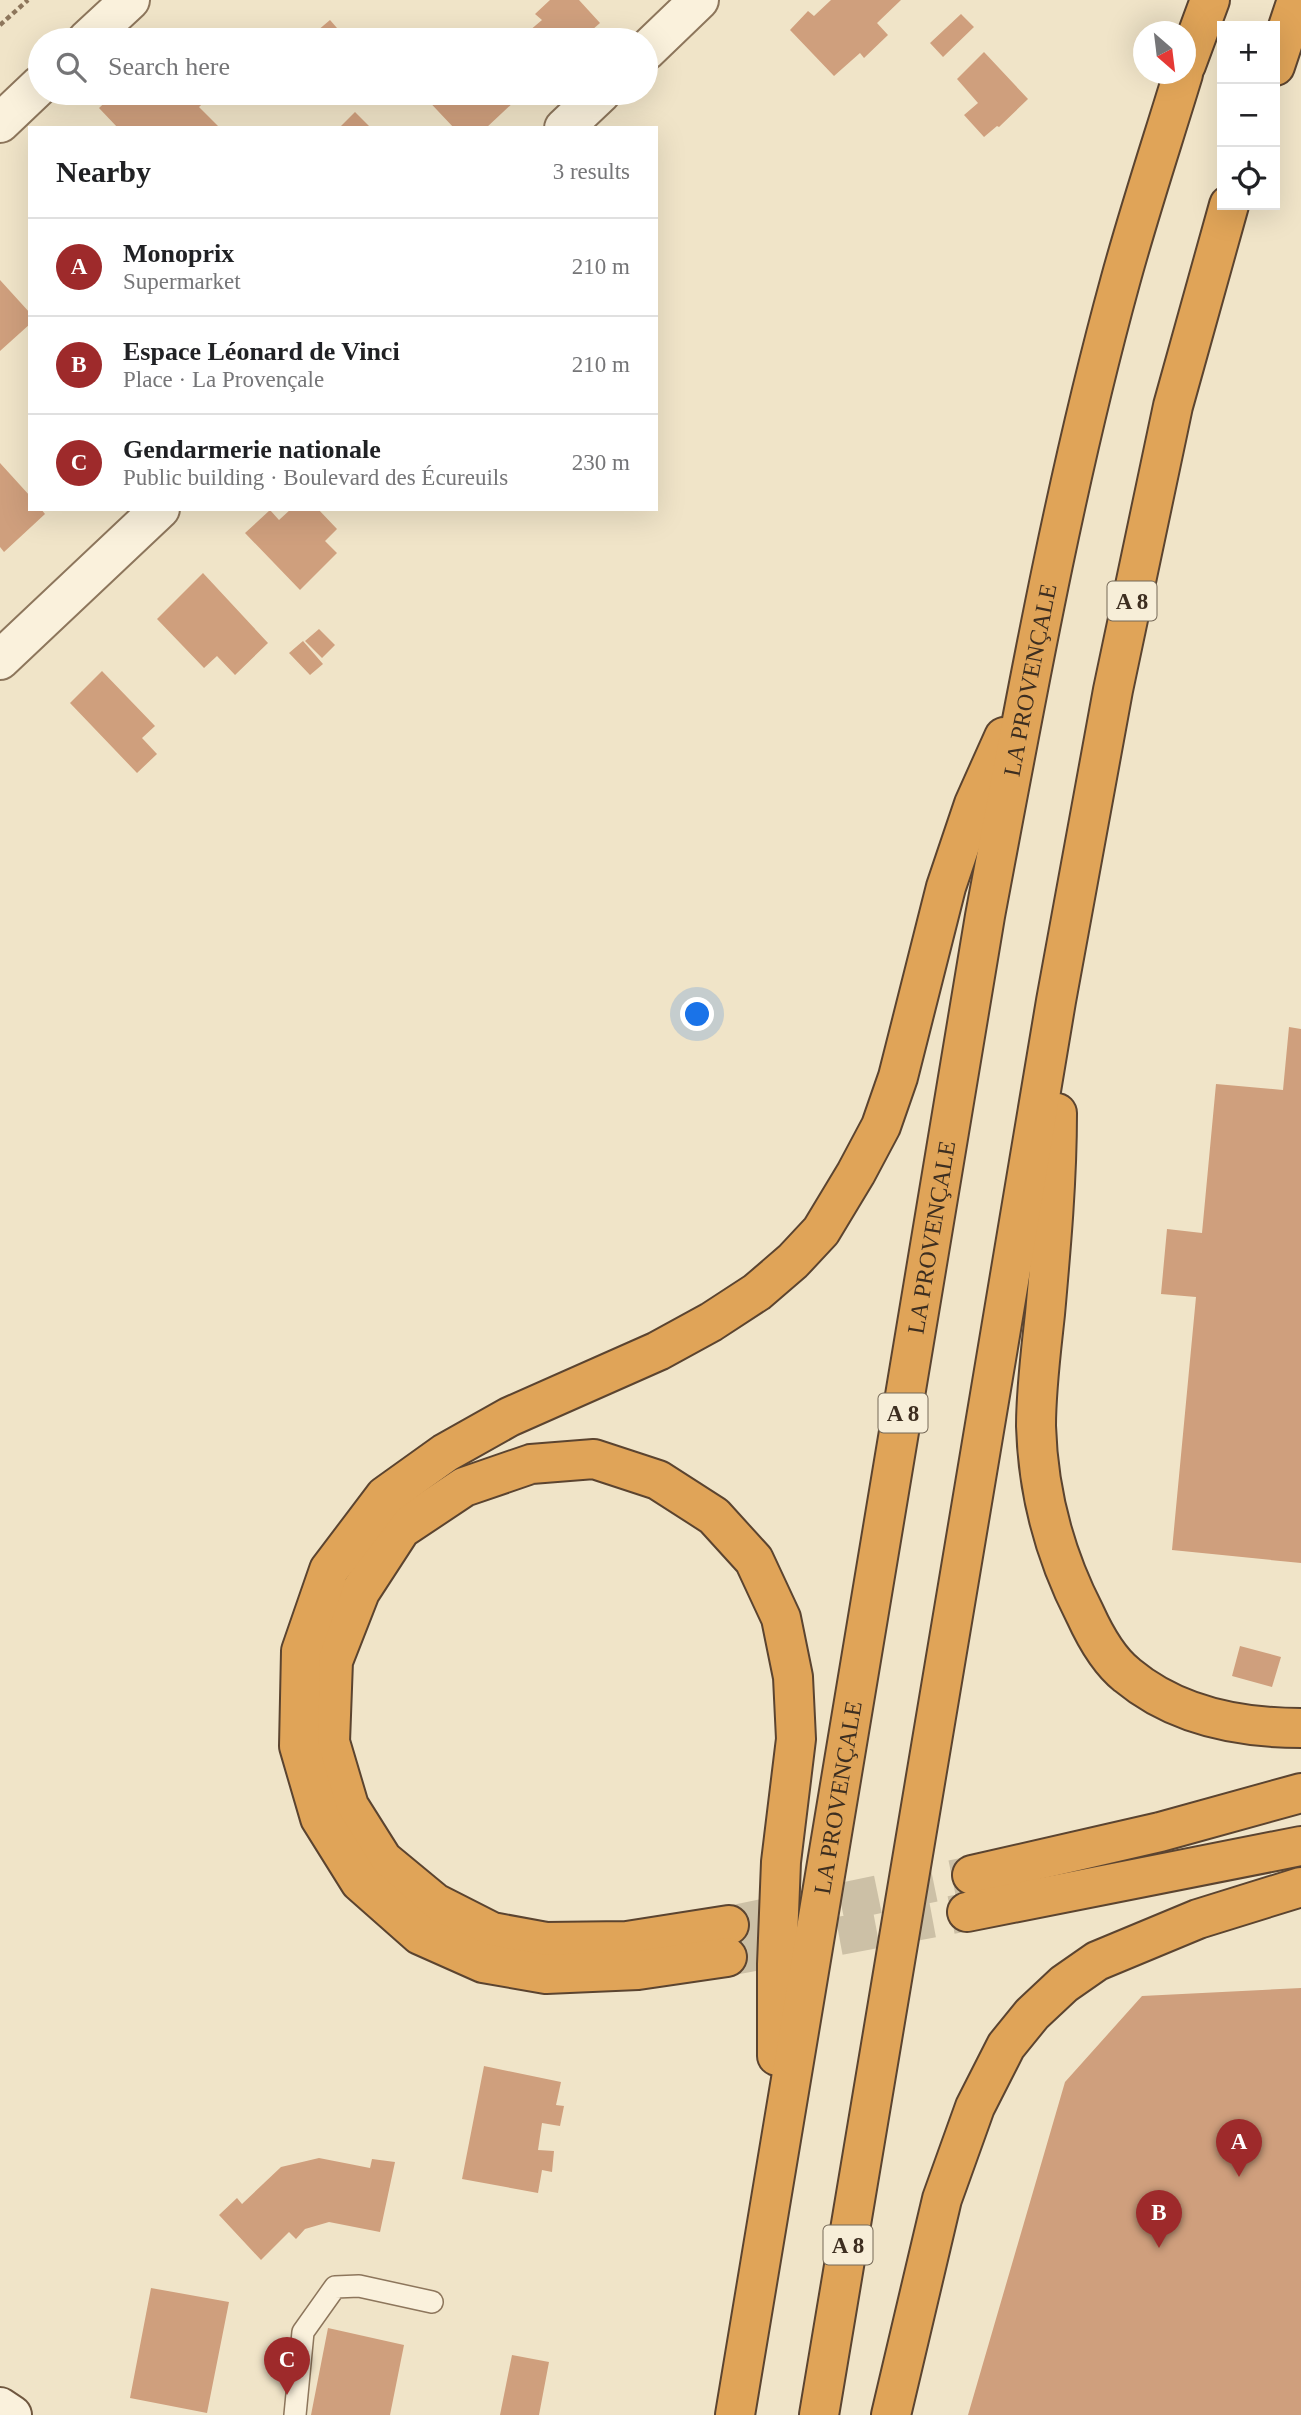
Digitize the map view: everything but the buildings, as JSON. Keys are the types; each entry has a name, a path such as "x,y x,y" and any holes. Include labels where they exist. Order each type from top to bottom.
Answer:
{"highway":[{"path":"1196,36 1210,0"},
{"path":"1280,51 1297,0"},
{"name":"LA PROVENÇALE","path":"735,2415 985,916 1028,684 1077,457 1120,282 1180,84"},
{"name":"A 8","path":"819,2415 1056,1002 1113,690 1173,406 1228,210"},
{"path":"781,2142 777,1964 781,1862 796,1739 793,1676 781,1618 754,1560 714,1516 658,1480 594,1460 531,1464 464,1487 401,1529 360,1591 333,1661 330,1742 349,1807 383,1860 435,1903 492,1932 546,1942 728,1941 638,1970 546,1974 483,1963 420,1935 360,1882 320,1818 299,1746 301,1651 329,1570 385,1496 445,1453 509,1418 658,1351 711,1322 757,1292 793,1261 821,1231 881,1126 898,1077 950,875 974,804 1028,684"},
{"path":"1056,1002 1057,1139 1051,1251 1036,1424 1046,1517 1059,1560 1091,1627 1108,1654 1125,1674 1154,1695 1192,1713 1236,1724 1301,1728"},
{"path":"1301,1793 1160,1832 970,1894 1301,1846"},
{"path":"891,2415 942,2199 975,2106 1006,2046 1031,2014 1064,1984 1097,1961 1198,1919 1301,1887"}],"street":[{"path":"101,28 130,0"},
{"path":"658,39 699,0"},
{"path":"0,123 28,96"},
{"path":"566,126 588,105"},
{"path":"5,645 158,511"},
{"path":"0,2408 6,2415"},
{"path":"0,2408 12,2415"}],"lane":[{"path":"295,2415 303,2332 335,2287 359,2286 432,2302"}],"path":[{"path":"0,25 27,0"}],"tunnel":[{"path":"729,1925 972,1875"},
{"path":"727,1957 967,1912"}],"place":[{"name":"Monoprix","path":"1239,2177"},
{"name":"Espace Léonard de Vinci","path":"1159,2248"},
{"name":"Gendarmerie nationale","path":"287,2395"}]}
